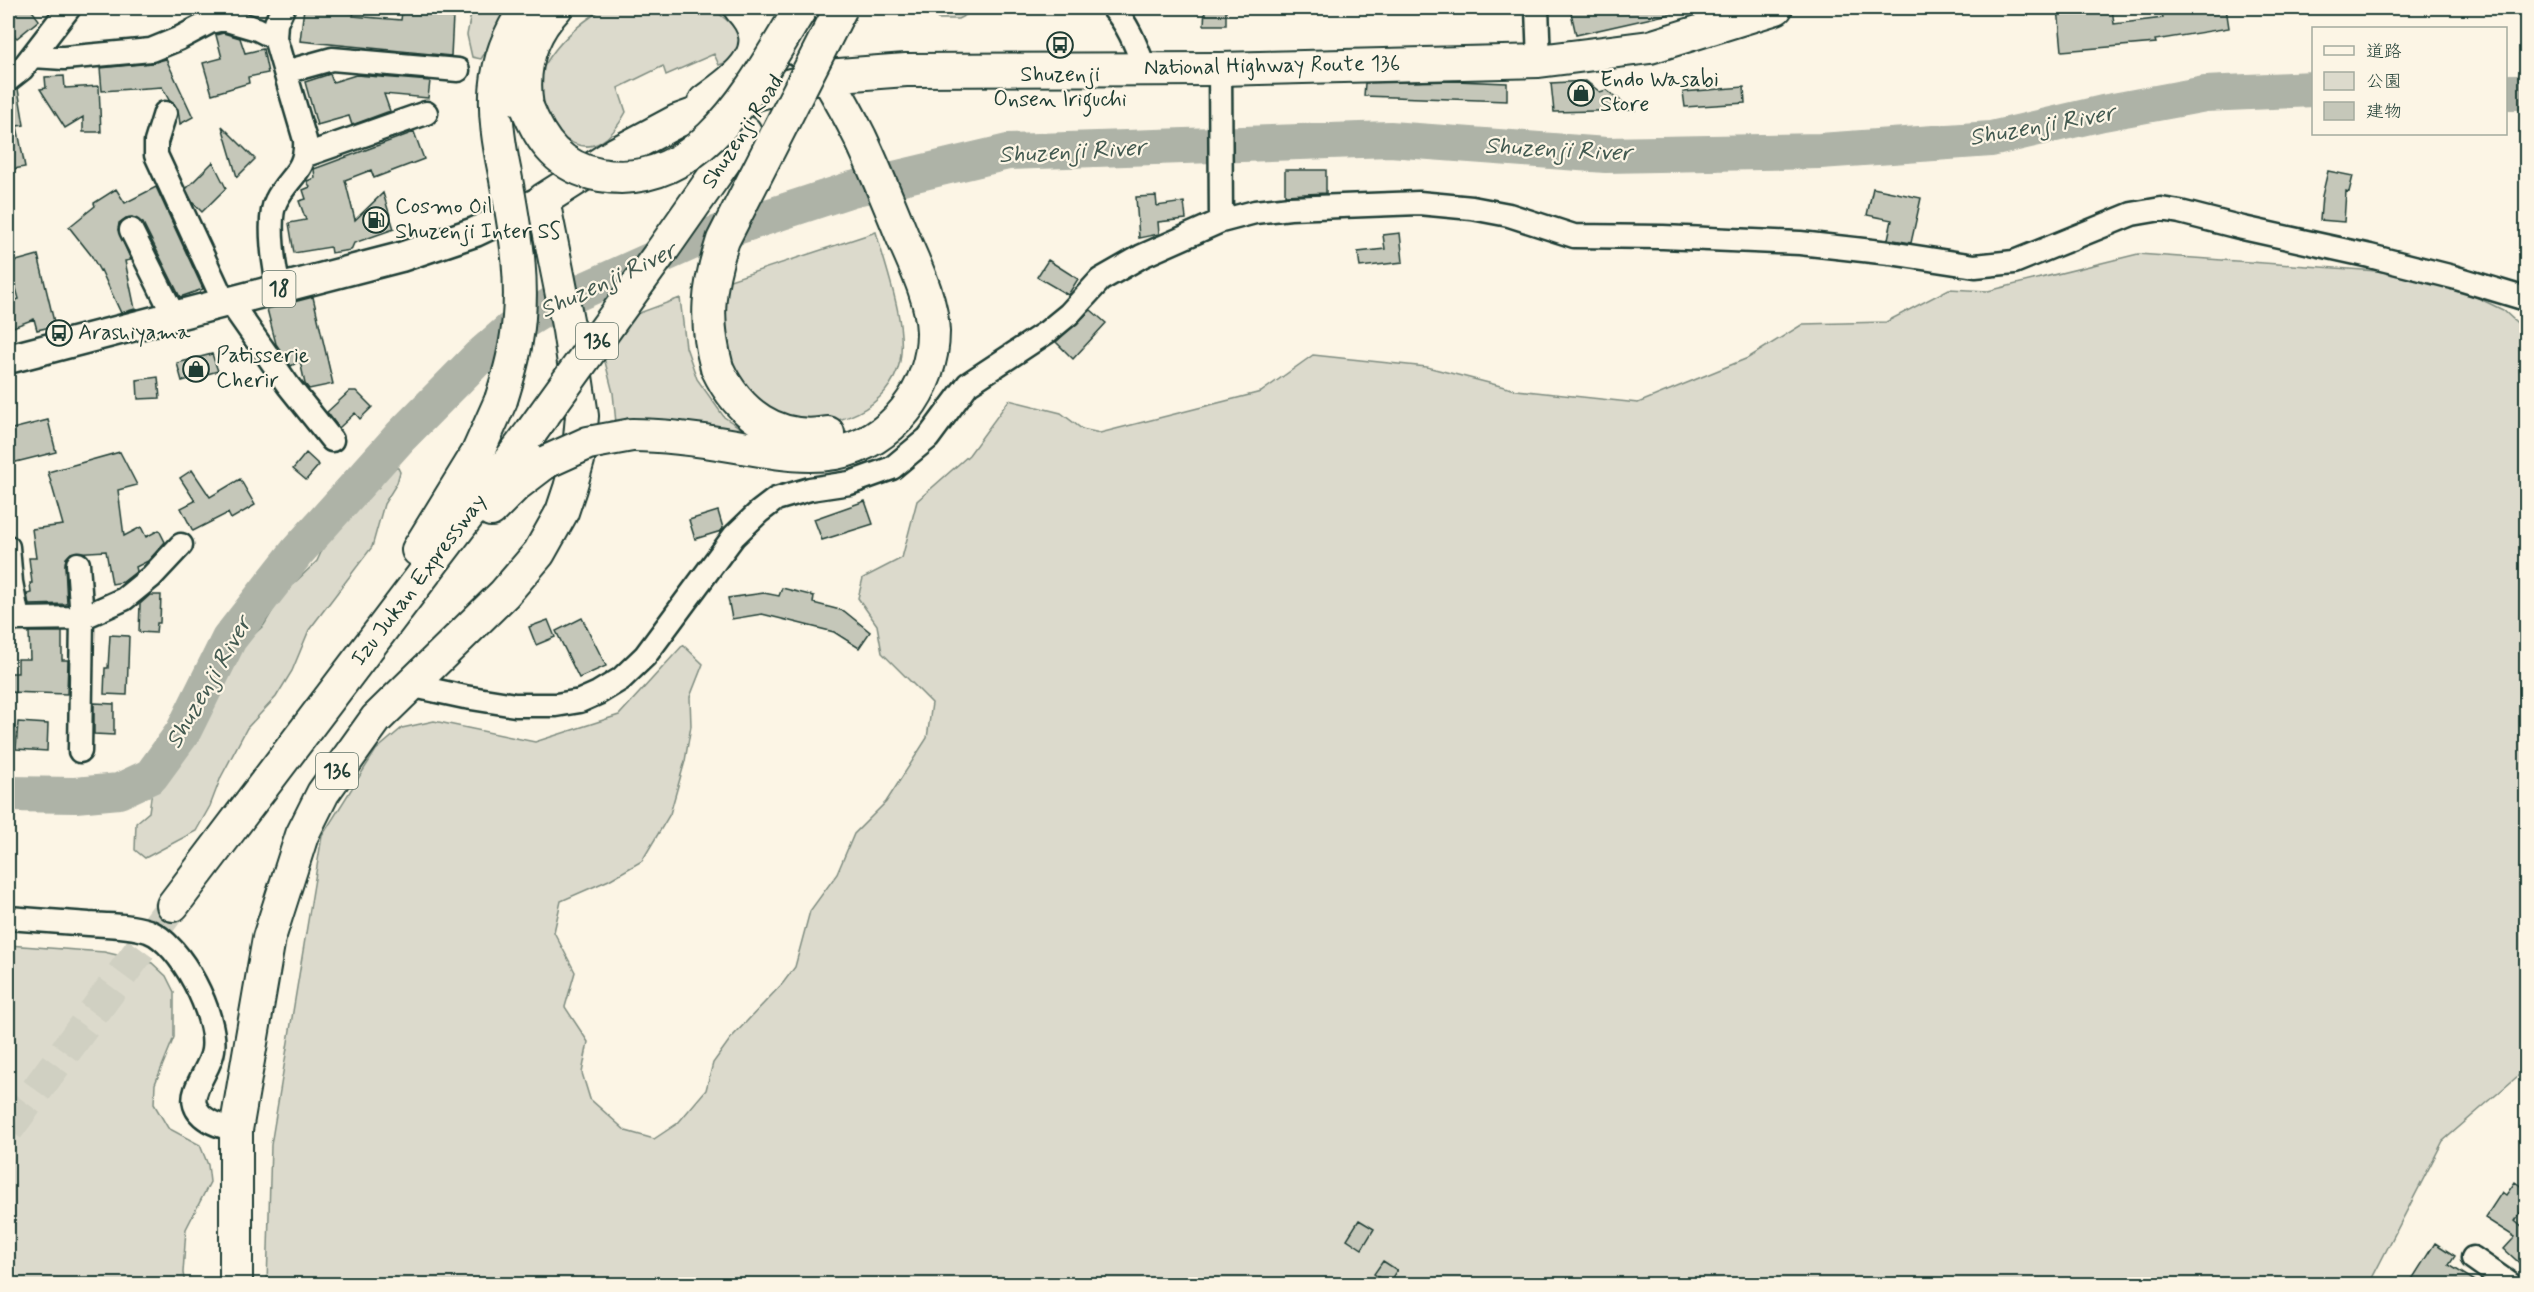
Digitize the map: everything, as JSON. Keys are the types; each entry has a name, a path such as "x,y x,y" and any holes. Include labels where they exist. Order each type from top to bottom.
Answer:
{"highway":[{"path":"311,722 477,454 501,400 516,340 520,282 518,255 495,123 496,82 507,41 526,8"},
{"path":"556,8 541,27 525,67 524,89 527,107 545,143 575,167 592,174 630,177 669,166 688,157 704,145 722,126 758,77 801,8"},
{"path":"677,121 730,83 747,66 756,44 755,34 751,23 740,8"},
{"path":"752,8 826,76"},
{"path":"337,688 366,660 484,516 516,485 546,462 588,443 632,435 676,436 773,452 816,455 836,453 853,448 885,430 911,404 928,369 933,331 924,289 888,218 826,76 784,8"},
{"name":"Shuzenji Road","path":"661,252 745,132 819,8"},
{"path":"841,8 723,240 708,306 711,348 726,388 739,404 771,426 787,432 815,434 843,429 878,412 902,381 913,345 914,324 907,285 888,218"},
{"name":"National Highway Route 136","path":"543,200 617,153 677,121 744,97 826,76 906,70 1145,69 1219,78 1539,61 1650,47 1776,8"},
{"name":"136","path":"236,1284 236,1130 269,938 302,835 323,793 376,719 524,573 544,546 562,512 578,460 582,416 569,330 543,200"},
{"name":"Izu Jukan Expressway","path":"173,905 532,431 661,252"}],"main road":[{"name":"18","path":"8,359 401,257 475,232 543,200"}],"street":[{"path":"8,80 22,69 69,8"},
{"path":"280,289 275,274 272,234 274,202 299,170 306,155 305,140 275,38 276,23 283,8"},
{"path":"1113,8 1133,36 1145,69"},
{"path":"1537,8 1539,61"},
{"path":"33,56 64,58 150,50 178,39 210,22 223,19 257,29 275,38"},
{"path":"285,72 332,59 458,70"},
{"path":"1219,78 1221,221"},
{"path":"165,113 156,142 156,155 227,303 332,440"},
{"path":"306,155 367,136 426,113"},
{"path":"409,685 465,698 515,705 556,705 580,701 597,693 621,678 645,656 734,536 776,499 850,483 892,468 932,433 968,384 1047,332 1069,314 1100,280 1142,256 1221,221 1255,212 1290,208 1419,203 1472,208 1509,215 1574,236 1800,243 1976,266 2014,262 2132,214 2161,209 2453,276 2526,299"},
{"path":"130,230 174,316"},
{"path":"8,547 11,582 18,619 82,618 124,599 151,577 180,544"},
{"path":"78,564 82,618 80,751"},
{"path":"8,918 123,926 150,932 167,943 182,960 209,1018 214,1049 208,1070 194,1093 195,1106 203,1116 219,1126 236,1130"},
{"path":"2473,1258 2510,1284"}],"green space":[{"path":"472,8 514,8 481,59 472,57 467,35"},
{"path":"604,8 712,8 739,33 740,45 733,60 719,65 714,54 666,75 663,66 618,88 626,112 614,130 601,142 593,145 574,144 558,133 548,122 538,77 563,40 578,26"},
{"path":"927,8 974,8 974,11 958,19 938,19"},
{"path":"876,232 901,330 900,361 894,378 885,392 872,403 858,413 842,419 808,423 791,420 770,410 743,385 725,354 722,330 724,282"},
{"path":"2138,254 2377,271 2449,284 2503,310 2526,331 2526,1069 2443,1141 2369,1284 267,1284 271,1145 322,836 376,750 402,728 434,721 535,742 619,715 683,645 703,664 690,697 691,726 685,761 670,814 642,861 609,880 561,901 554,932 575,972 565,1007 588,1042 582,1073 590,1099 626,1131 654,1139 678,1123 706,1090 713,1063 731,1038 795,967 810,911 837,874 854,834 886,802 927,738 932,703 882,653 877,625 858,598 863,578 902,558 917,501 969,455 1009,400 1061,413 1082,429 1100,433 1261,392 1313,355 1427,367 1516,390 1638,403 1748,358 1803,324 1886,322 1949,289 1988,291"},
{"path":"680,298 686,347 697,379 724,417 748,433 690,428 651,420 616,423 613,393 604,358 631,316"},
{"path":"389,468 398,468 400,472 397,483 384,504 372,547 309,630 292,671 276,697 247,728 196,831 145,858 135,850 136,823 149,812 152,790 164,778 200,722 229,658 264,625 282,595 317,561 328,537 343,514 379,487"},
{"path":"8,945 104,952 152,963 166,976 174,992 174,1037 155,1084 154,1104 168,1128 200,1145 208,1165 210,1182 186,1229 183,1273 185,1284 8,1284"}],"building":[{"path":"8,8 30,8 39,20 17,38 8,30"},
{"path":"304,8 321,8 321,10 354,13 353,16 401,20 402,12 453,16 451,56 300,41"},
{"path":"1205,8 1226,8 1226,25 1204,25"},
{"path":"1570,8 1673,8 1674,13 1576,35"},
{"path":"2058,8 2112,8 2114,24 2163,18 2161,8 2226,8 2229,28 2155,40 2156,43 2062,51"},
{"path":"223,33 240,38 245,53 263,49 268,73 248,77 249,83 212,94 203,63 222,58 216,35"},
{"path":"166,59 193,117 180,124 178,109 169,100 162,87 102,91 100,68 152,63"},
{"path":"330,74 333,82 356,75 430,81 428,98 384,94 390,111 352,125 349,116 317,125 305,82"},
{"path":"64,76 65,88 99,86 101,132 83,132 83,117 65,128 40,89 46,88 45,77"},
{"path":"1456,81 1507,83 1507,101 1364,96 1365,83"},
{"path":"1586,81 1600,92 1606,90 1634,110 1554,112 1551,83"},
{"path":"1744,87 1745,103 1685,107 1683,92"},
{"path":"18,89 24,125 17,126 25,167 8,170 8,93"},
{"path":"222,126 255,159 237,177"},
{"path":"414,132 424,159 374,178 371,170 345,180 355,220 383,193 394,229 354,243 351,250 331,253 330,247 294,253 289,223 306,220 299,201 306,199 303,190 310,187 307,181 315,178 314,169"},
{"path":"213,162 226,188 202,212 193,203 186,189"},
{"path":"1285,170 1326,170 1326,193 1285,195"},
{"path":"2328,171 2353,176 2349,192 2346,191 2344,222 2320,220 2322,196"},
{"path":"156,187 203,289 180,297 143,223 132,217 126,218 119,223 118,230 131,260 125,261 135,309 121,313 101,270 69,227 95,206 94,203 116,189 125,203"},
{"path":"1873,188 1921,198 1911,243 1888,239 1892,220 1867,215"},
{"path":"1156,196 1157,206 1184,202 1186,219 1158,222 1159,234 1139,238 1136,197"},
{"path":"1400,233 1403,262 1360,267 1358,252 1385,249 1383,235"},
{"path":"38,255 55,326 37,330 34,319 8,329 8,303 19,299 9,263"},
{"path":"1048,260 1078,279 1068,295 1037,277"},
{"path":"313,297 333,384 309,389 305,384 300,361 291,366 276,344 267,309"},
{"path":"1091,310 1106,323 1073,359 1056,342"},
{"path":"212,354 218,371 182,381 177,363"},
{"path":"158,377 160,398 138,399 137,380"},
{"path":"350,391 356,391 372,407 360,419 355,413 339,428 327,412"},
{"path":"48,420 56,452 8,464 8,430"},
{"path":"120,452 137,485 118,490 124,536 141,527 146,537 159,530 165,542 148,561 136,567 137,571 123,582 112,584 106,551 71,553 66,558 65,565 67,604 29,605 27,594 31,593 30,583 32,583 29,558 36,558 32,529 63,525 48,472"},
{"path":"306,453 319,465 306,480 293,469"},
{"path":"192,470 210,497 240,479 255,505 231,519 228,513 193,531 181,508 195,501 180,478"},
{"path":"865,501 873,524 822,540 814,519"},
{"path":"718,511 723,528 721,531 695,539 689,520"},
{"path":"782,588 814,596 813,603 844,611 870,632 859,648 834,632 762,614 732,619 728,598 764,593 779,596"},
{"path":"150,595 161,595 160,623 157,623 156,633 139,632 140,604"},
{"path":"582,618 606,666 579,678 556,631"},
{"path":"548,620 555,637 536,645 529,627"},
{"path":"29,632 62,632 62,660 68,660 67,694 8,692 8,673 18,673 18,659 30,659"},
{"path":"110,635 129,636 127,695 104,694"},
{"path":"94,703 114,704 114,735 94,734"},
{"path":"18,722 48,724 47,751 16,749"},
{"path":"2515,1182 2526,1190 2526,1204 2515,1221 2523,1228 2526,1224 2526,1269 2504,1249 2515,1237 2485,1218 2502,1192 2506,1195"},
{"path":"1359,1220 1374,1229 1362,1249 1347,1239"},
{"path":"2435,1243 2455,1256 2449,1265 2480,1284 2409,1284"},
{"path":"1383,1261 1397,1270 1388,1284 1374,1274"}],"waterway":[{"name":"Shuzenji River","path":"8,794 75,795 119,791 151,776 183,732 229,639 297,552 401,436 480,356 510,330 551,305 694,241 852,189 1008,152 1390,139 1606,155 1820,151 1991,139 2103,113 2205,94 2312,89"},
{"name":"Shuzenji River","path":"2507,92 2526,92"}],"tunnel":[{"path":"8,1129 173,905"}],"place":[{"name":"Shuzenji Onsen Iriguchi","path":"1060,45"},
{"name":"Endo Wasabi Store","path":"1581,93"},
{"name":"Cosmo Oil Shuzenji Inter SS","path":"376,220"},
{"name":"Arashiyama","path":"59,333"},
{"name":"Patisserie Cherir","path":"196,369"}]}
